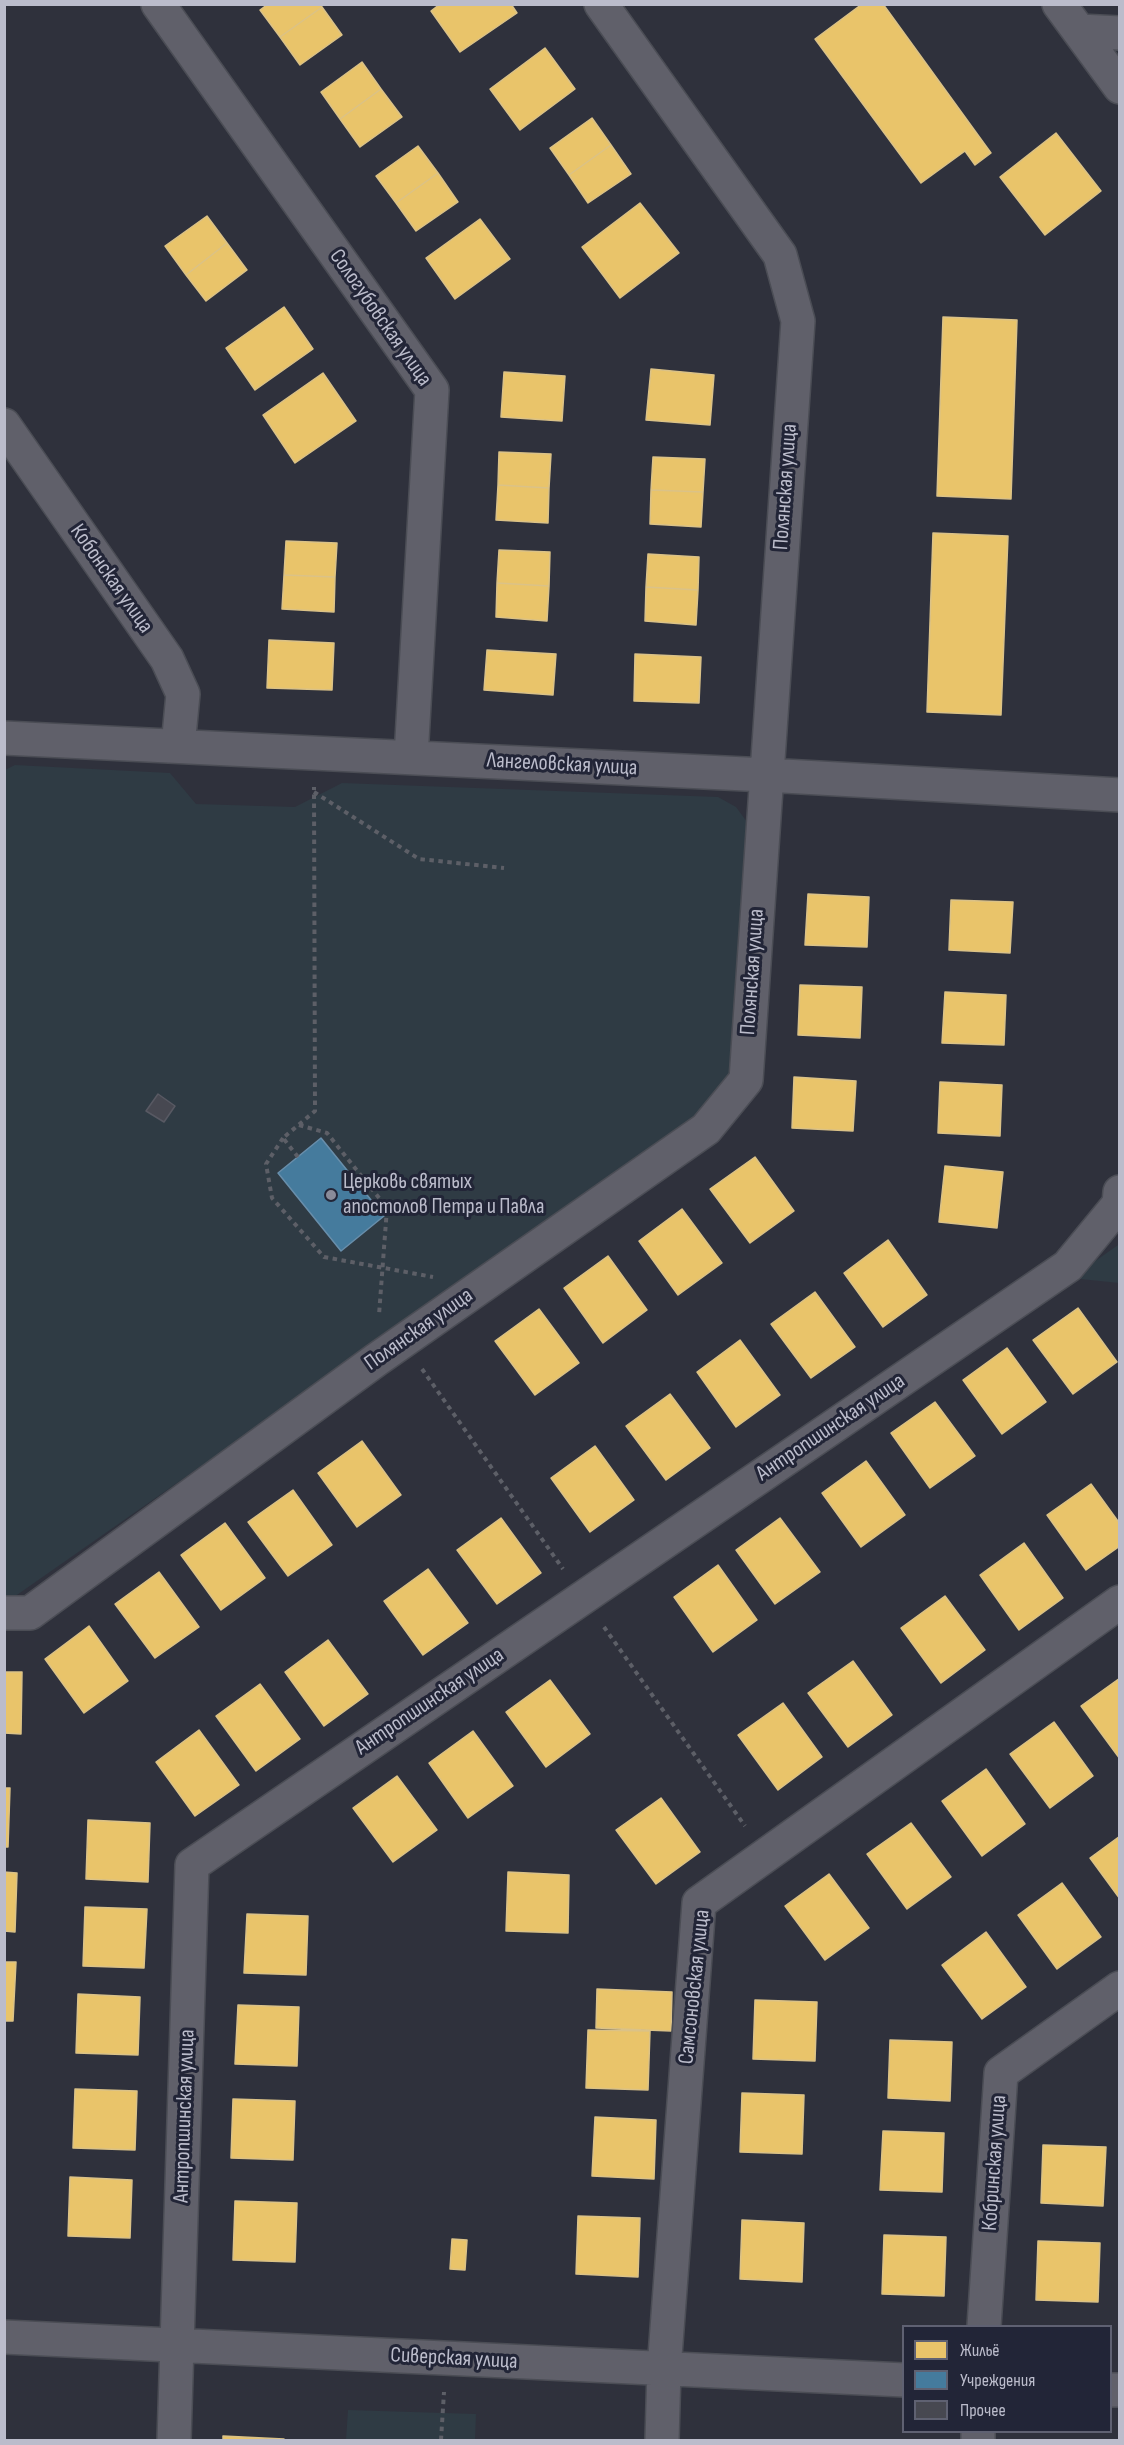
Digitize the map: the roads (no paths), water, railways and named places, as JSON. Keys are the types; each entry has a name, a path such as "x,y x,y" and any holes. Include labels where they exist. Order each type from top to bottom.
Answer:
{"street":[{"name":"Сологубовская улица","path":"158,4 432,390 411,757"},
{"name":"Полянская улица","path":"4,1613 30,1613 376,1360 706,1129 746,1080 798,321 780,255 601,4"},
{"path":"1059,4 1119,87"},
{"path":"1079,31 1119,33"},
{"name":"Кобонская улица","path":"4,425 167,659 183,693 178,746"},
{"name":"Лангеловская улица","path":"4,738 766,775 1119,795"},
{"name":"Антропшинская улица","path":"174,2440 192,1865 1068,1266 1119,1204 1119,1192"},
{"name":"Самсоновская улица","path":"662,2440 664,2369 699,1903 1119,1602"},
{"name":"Кобринская улица","path":"984,2325 1001,2073 1119,1988"},
{"name":"Сиверская улица","path":"4,2337 902,2380"}],"place":[{"name":"Церковь святых апостолов Петра и Павла","path":"331,1195"}]}
